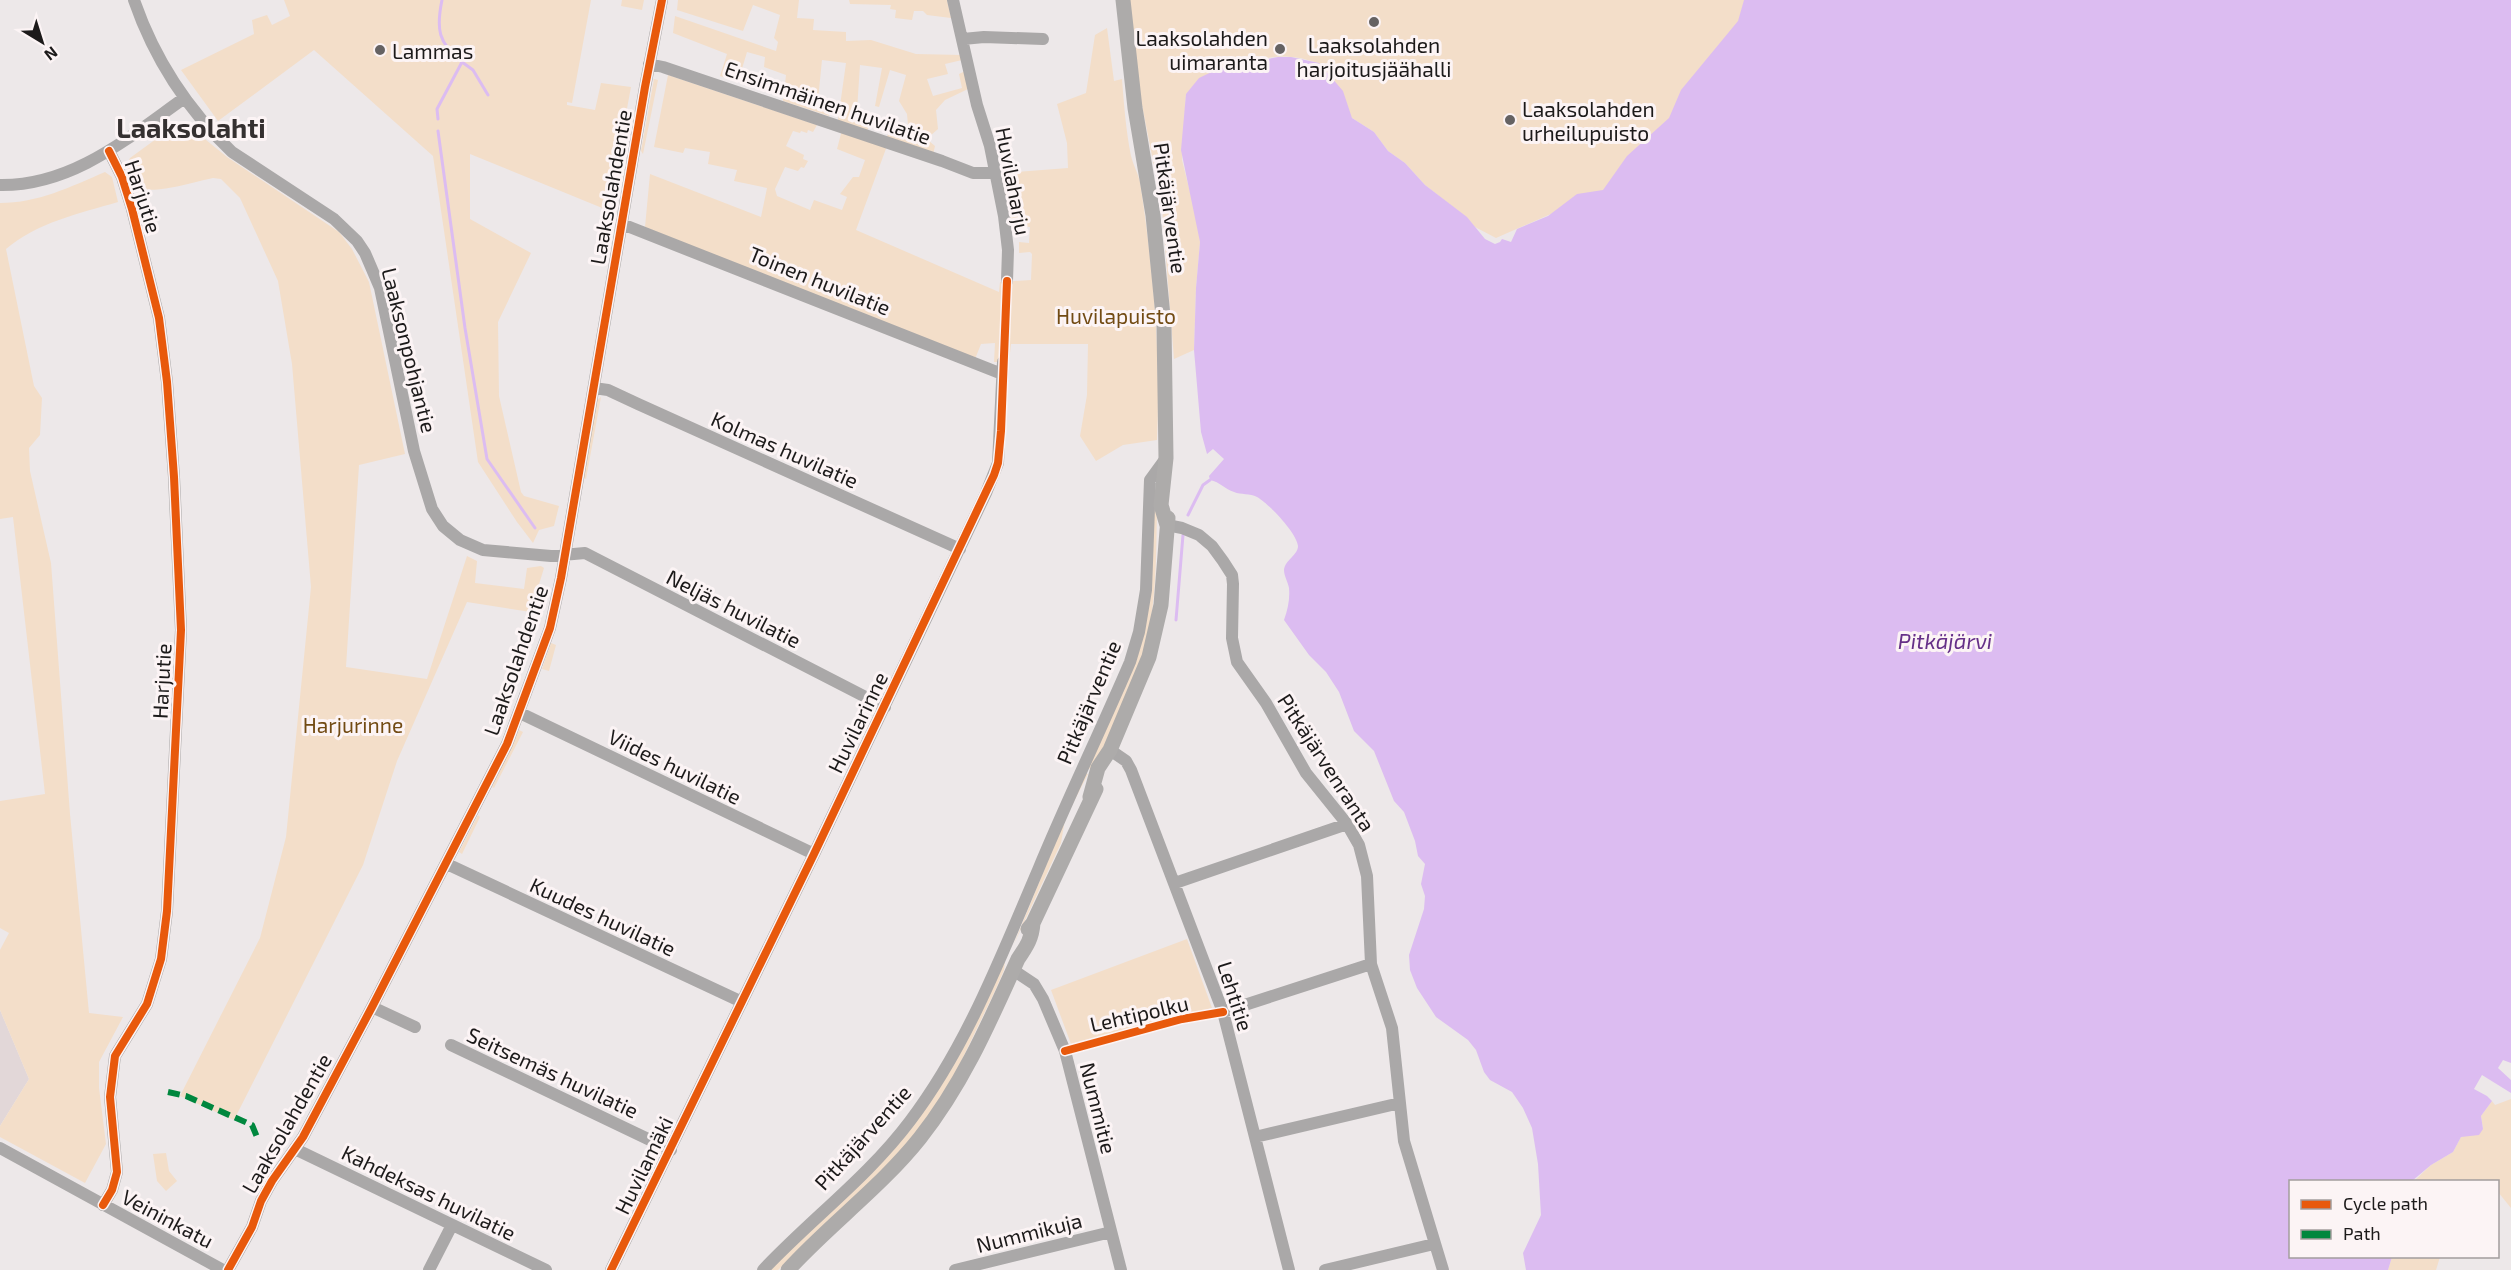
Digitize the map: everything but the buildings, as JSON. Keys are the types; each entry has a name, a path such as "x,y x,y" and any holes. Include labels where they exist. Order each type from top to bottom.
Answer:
{"main road":[{"name":"Pitkäjärventie","path":"788,1270 896,1165 938,1113 958,1082 1032,936 1033,922 1090,797 1098,768 1110,750 1140,683 1154,639 1161,605 1170,499 1165,483 1164,326 1153,215 1135,108 1123,0"}],"street":[{"name":"Laaksonpohjantie","path":"134,0 151,42 183,99 232,152 334,219 365,253 380,288 414,451 432,509 444,526 460,540 483,550 550,556 564,555"},
{"name":"Laaksolahdentie","path":"228,1270 252,1227 261,1201 272,1180 289,1154 295,1149 447,864 520,713 550,627 662,0"},
{"name":"Huvilaharju","path":"953,0 995,173 1008,250 1007,282"},
{"path":"963,39 984,37 1043,39"},
{"name":"Ensimmäinen huvilatie","path":"649,64 840,126 972,173 995,173"},
{"path":"0,185 35,182 57,176 109,151 183,99"},
{"name":"Harjutie","path":"104,1205 112,1190 117,1172 110,1097 115,1056 147,1004 161,959 167,911 181,630 174,477 167,382 159,318 132,209 122,177 109,151"},
{"name":"Toinen huvilatie","path":"622,224 1003,368"},
{"name":"Huvilarinne","path":"707,1075 885,707 998,463 1003,368"},
{"name":"Kolmas huvilatie","path":"594,388 608,390 960,549"},
{"name":"Pitkäjärventie","path":"763,1270 854,1182 909,1122 957,1049 1130,662 1139,632 1146,590 1150,480 1166,458"},
{"name":"Pitkäjärvenranta","path":"1167,525 1199,535 1212,546 1232,575 1232,638 1237,662 1266,703 1306,773 1347,824 1359,845 1366,867 1371,964 1392,1028 1404,1141 1443,1270"},
{"name":"Neljäs huvilatie","path":"564,555 585,553 885,707"},
{"name":"Viides huvilatie","path":"520,713 814,854"},
{"name":"Lehtitie","path":"1110,750 1126,761 1131,770 1223,1012 1289,1270"},
{"path":"1175,883 1347,824"},
{"name":"Kuudes huvilatie","path":"447,864 742,1002"},
{"path":"1002,952 1016,964"},
{"name":"Nummitie","path":"1016,964 1034,984 1043,999 1065,1051 1121,1270"},
{"path":"1223,1012 1371,964"},
{"path":"372,1007 415,1027"},
{"name":"Seitsemäs huvilatie","path":"451,1045 671,1150"},
{"name":"Huvilamäki","path":"611,1270 707,1075"},
{"path":"1255,1137 1400,1103"},
{"name":"Veininkatu","path":"0,1148 223,1270"},
{"name":"Kahdeksas huvilatie","path":"295,1149 546,1270"},
{"path":"429,1270 452,1225"},
{"name":"Nummikuja","path":"955,1270 1111,1233"},
{"path":"1325,1270 1434,1244"}],"shaded area":[{"path":"0,1010 29,1079 0,1126"}],"green space":[{"path":"284,0 591,0 572,103 567,102 567,105 595,110 601,83 631,87 626,114 629,115 612,212 470,154 470,219 531,253 498,322 499,396 521,492 524,496 559,506 554,526 539,530 533,543 478,462 433,156 314,50 218,121 181,70 254,34 252,20 267,15 272,25 290,16"},
{"path":"622,0 644,0 642,10 621,6"},
{"path":"678,0 799,0 797,18 814,19 813,30 846,32 846,41 871,40 916,54 962,55 962,60 945,64 948,74 927,79 933,96 962,88 959,74 965,71 968,89 945,100 936,110 938,129 930,136 929,141 935,146 933,155 886,138 890,131 908,125 907,114 899,101 906,75 890,70 879,107 875,106 882,68 860,65 857,110 863,111 862,120 871,121 867,131 838,120 846,63 822,60 818,100 821,101 820,108 831,111 829,116 783,101 786,75 764,67 765,57 747,52 738,82 720,76 727,54 673,33 675,16 776,51 778,42 774,38 780,15 753,5 743,31 677,10"},
{"path":"849,0 947,0 951,18 914,11 912,20 895,18 896,10 890,9 891,5 850,4"},
{"name":"Laaksolahden urheilupuisto","path":"1128,0 1811,0 1708,145 1496,238 1475,227 1466,217 1425,185 1405,163 1388,151 1374,132 1352,118 1319,63 1294,57 1277,57 1250,62 1186,94 1182,160 1199,228 1200,242 1194,350 1174,359 1162,208 1167,202 1175,207 1176,199 1167,192 1155,171 1141,100"},
{"name":"Huvilapuisto","path":"1107,28 1114,81 1122,79 1129,147 1140,182 1149,246 1157,343 1157,440 1123,445 1096,461 1080,436 1087,395 1088,344 1011,344 1009,362 994,362 995,343 981,344 973,364 645,227 650,174 761,217 767,188 734,181 737,170 708,164 710,152 685,148 683,153 654,147 668,75 817,125 813,132 793,131 786,146 804,155 803,159 808,161 804,168 801,167 798,171 785,167 775,189 777,196 810,210 814,200 842,210 847,197 840,194 853,177 859,177 865,160 837,149 842,130 887,146 856,230 999,292 1000,282 1031,280 1032,254 1030,252 1019,253 1019,242 1029,243 1030,227 1010,225 1002,173 1068,168 1067,143 1057,104 1086,93 1095,35"},
{"path":"654,79 658,80 643,154 641,151"},
{"name":"Harjurinne","path":"184,122 227,157 339,232 352,249 369,282 405,454 359,465 346,667 427,679 467,556 477,561 475,583 524,589 527,568 541,566 544,568 537,591 537,613 467,602 397,761 363,865 234,1120 180,1096 260,938 286,837 311,587 292,364 278,281 240,198 221,179 213,178 149,190 138,187 129,176 130,158 178,123"},
{"path":"105,172 112,177 118,202 45,225 6,249 34,386 42,398 40,435 29,448 30,471 51,563 70,814 89,1013 123,1017 99,1062 99,1088 106,1144 85,1183 0,1137 0,1126 29,1079 0,1010 0,950 9,933 0,928 0,801 45,794 13,517 0,519 0,203 41,197"},
{"path":"601,397 586,479 583,478 597,400"},
{"path":"1152,509 1157,509 1156,563 1154,598 1144,651 1134,681 1093,770 1085,767 1134,658"},
{"path":"551,643 556,645 549,671 542,669"},
{"path":"519,730 523,732 494,788 492,787"},
{"path":"1084,773 1088,774 1066,818"},
{"path":"478,815 480,817 462,854 459,852"},
{"path":"1065,819 1061,843 1013,946"},
{"path":"1187,939 1212,1008 1071,1044 1051,990"},
{"path":"1005,961 1004,970 995,991 956,1072 945,1092 908,1144 858,1195 778,1270 768,1270 894,1148"},
{"path":"2511,1099 2511,1208 2499,1193 2499,1180 2415,1180 2431,1165 2453,1152 2461,1137 2483,1129 2481,1116 2492,1101 2495,1105"},
{"path":"166,1153 169,1171 177,1181 166,1191 157,1181 153,1154"},
{"path":"2392,1258 2440,1258 2436,1270 2388,1270"}],"water":[{"name":"Pitkäjärvi","path":"1744,0 2511,0 2511,1063 2503,1060 2498,1068 2511,1080 2511,1093 2482,1075 2474,1089 2492,1101 2481,1116 2483,1129 2479,1135 2461,1137 2453,1152 2431,1165 2413,1180 2289,1180 2289,1258 2392,1258 2388,1270 1526,1270 1523,1253 1541,1215 1538,1164 1532,1128 1523,1108 1512,1092 1490,1080 1484,1072 1476,1050 1468,1040 1436,1017 1417,988 1410,970 1409,955 1424,909 1425,896 1421,884 1425,864 1418,856 1404,812 1394,801 1374,751 1354,731 1339,692 1326,672 1309,655 1284,620 1289,592 1284,570 1297,549 1296,540 1281,519 1262,500 1234,492 1210,480 1209,476 1224,459 1213,449 1207,454 1201,432 1194,350 1200,242 1181,150 1186,94 1199,78 1220,68 1278,57 1291,57 1319,63 1343,91 1352,118 1374,132 1388,151 1405,163 1425,185 1467,217 1485,239 1495,244 1502,239 1511,242 1517,229 1548,216 1577,194 1603,190 1627,156 1669,118 1681,90 1738,21"}],"waterway":[{"path":"438,119 437,109 462,62 448,48 441,35 439,19 442,0"},
{"path":"462,62 473,70 488,95"},
{"path":"438,131 465,328 487,459 535,528"},
{"path":"1188,515 1203,485 1210,480"},
{"path":"1176,620 1183,535"}],"marked path":[{"path":"168,1092 186,1096 252,1125 257,1137"}],"cycle path":[{"path":"228,1270 252,1227 261,1201 303,1137 372,1007 507,744 550,628 561,578 662,0"},
{"path":"103,1205 112,1190 117,1172 110,1097 115,1056 147,1004 161,959 167,911 181,630 174,477 167,382 159,318 132,209 122,177 109,151"},
{"path":"611,1270 814,854 994,475 998,463 1001,431 1007,281"},
{"name":"Lehtipolku","path":"1065,1051 1182,1019 1223,1012"}],"place":[{"name":"Laaksolahden harjoitusjäähalli","path":"1374,22"},
{"name":"Laaksolahden uimaranta","path":"1280,49"},
{"name":"Lammas","path":"380,50"},
{"name":"Laaksolahden urheilupuisto","path":"1510,120"}],"district":[{"name":"Laaksolahti","path":"191,127"}]}
